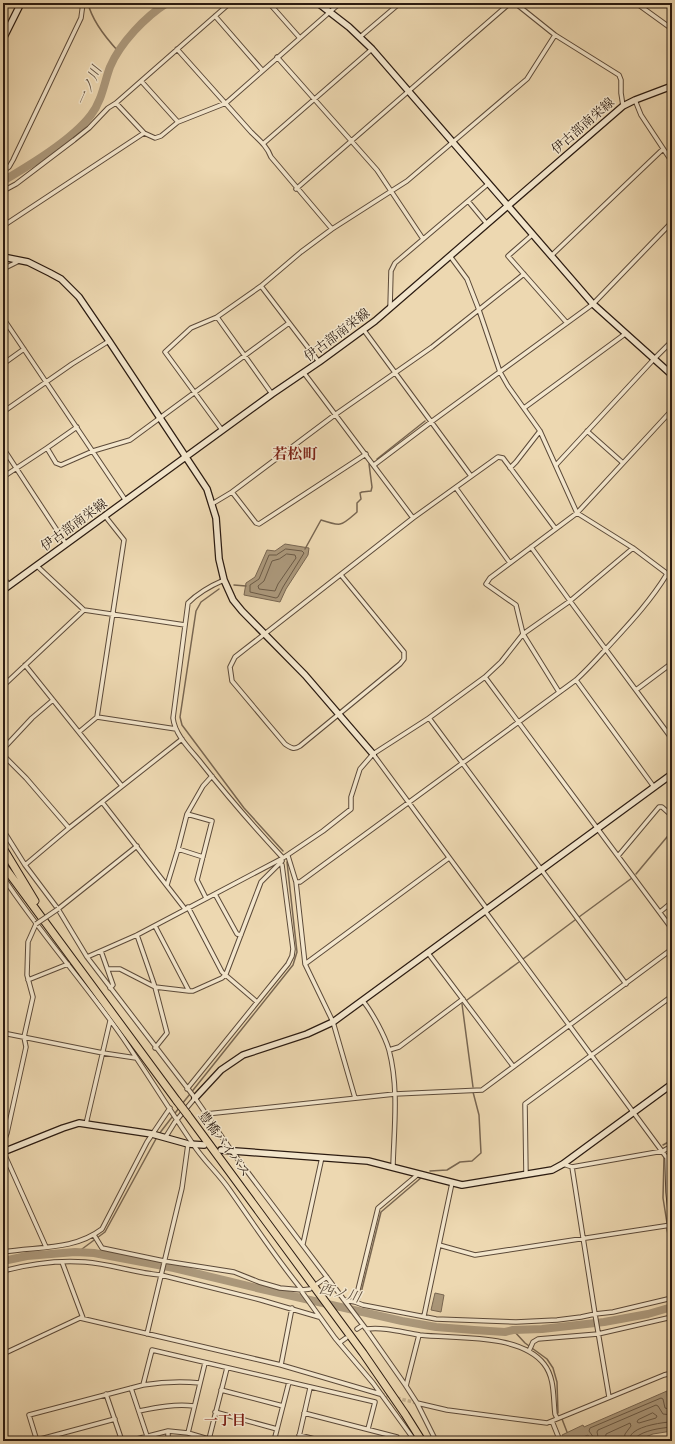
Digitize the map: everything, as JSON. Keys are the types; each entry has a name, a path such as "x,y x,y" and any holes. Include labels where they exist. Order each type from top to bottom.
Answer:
{"highway":[{"path":"3,848 42,911 51,930"},
{"name":"豊橋バイパス","path":"3,865 337,1318 406,1414 422,1441"},
{"path":"3,871 32,904"},
{"path":"406,1414 426,1441"}],"street":[{"path":"3,39 21,3"},
{"path":"3,171 9,167 13,160 81,18 83,3"},
{"path":"3,191 16,184 89,128 108,108 116,104 142,82 230,3"},
{"path":"269,3 299,37"},
{"path":"318,3 360,37 372,49 593,304 672,375"},
{"path":"116,104 144,133 156,138 162,136 178,122 226,103 299,37 340,3"},
{"path":"360,37 400,3"},
{"path":"296,189 510,3"},
{"path":"515,3 555,35 619,76 621,80 623,106"},
{"path":"636,3 672,29"},
{"path":"215,16 262,70"},
{"path":"222,430 165,352 191,328 217,317 261,286 301,252 332,229 407,181 527,79 555,35"},
{"path":"177,49 251,132 264,143 271,157 296,189 332,229"},
{"path":"264,143 372,49"},
{"path":"278,57 377,170 423,239"},
{"path":"142,82 178,122"},
{"name":"伊古部南栄線","path":"3,590 222,430 304,373 390,308 623,106 672,86"},
{"path":"635,100 641,115 672,162"},
{"path":"3,226 144,133"},
{"path":"551,256 662,149"},
{"path":"390,308 391,271 395,262 488,184"},
{"path":"468,201 487,224"},
{"path":"374,465 593,304 672,222"},
{"path":"532,234 508,256 566,323"},
{"path":"450,256 467,279 500,372 508,386 540,431 577,513 633,548 667,574 672,580"},
{"path":"3,257 28,262 50,273 70,287 79,297 207,488 216,518 219,559 224,580 230,595 237,605 264,634 305,675 373,754 569,1026 668,1158 668,1192 672,1227 583,1238 475,1255 439,1245"},
{"path":"3,269 20,261"},
{"path":"212,504 232,492 336,414 432,347 524,274"},
{"path":"261,286 319,362"},
{"path":"217,317 272,394"},
{"path":"3,318 126,501"},
{"path":"46,448 56,463 61,465 93,451 130,440 245,357 289,323"},
{"path":"363,329 471,476"},
{"path":"524,408 625,334"},
{"path":"3,412 72,364 109,341"},
{"path":"556,465 672,341"},
{"path":"3,364 24,349"},
{"path":"304,373 413,518"},
{"path":"559,692 523,634 516,605 486,584 490,578 577,513 672,410"},
{"path":"3,477 77,427"},
{"path":"510,468 540,431"},
{"path":"587,431 623,463"},
{"path":"3,448 66,544"},
{"path":"232,492 256,523 259,524 366,454"},
{"path":"341,575 404,652 404,659 400,664 300,746 295,749 290,748 232,681 230,667 235,658 413,518 498,456 502,458 510,468 555,528"},
{"path":"456,488 510,563"},
{"path":"79,732 97,718 124,540 105,516"},
{"path":"532,547 672,739"},
{"path":"87,957 155,926 288,856 323,831 351,809 351,797 360,769 373,754 429,718 485,677 501,662 523,634 570,601 633,548"},
{"path":"37,566 84,610 185,625"},
{"path":"296,882 300,882 576,680 629,626 657,590 667,574"},
{"path":"3,576 9,586"},
{"path":"224,580 197,594 188,603 173,718 176,729 182,739 244,816 283,858"},
{"path":"3,686 84,610"},
{"path":"636,690 672,663"},
{"path":"25,665 122,786"},
{"path":"485,677 672,928"},
{"path":"576,680 654,787"},
{"path":"3,749 32,718 53,700"},
{"path":"97,718 176,729"},
{"path":"429,718 626,984"},
{"path":"25,865 69,828 182,739"},
{"path":"3,755 26,778 69,828"},
{"path":"164,1137 194,1097 221,1070 243,1055 307,1034 333,1022 672,774"},
{"path":"167,885 187,814 203,786 212,776"},
{"path":"102,802 167,885 187,908 222,972 257,1002"},
{"path":"618,856 659,807 662,807 672,816"},
{"path":"187,814 212,821 197,880 206,898"},
{"path":"3,830 25,865 58,909 87,957 155,1048 194,1097 231,1150 366,1329 417,1403 436,1441"},
{"path":"3,1144 7,1133 26,1047 24,1037 33,997 27,975 28,942 36,924 58,909 136,846"},
{"path":"178,849 203,857"},
{"path":"288,856 296,882 305,964 333,1022 355,1098"},
{"path":"108,969 120,969 155,987 188,991 193,991 222,978 226,974 261,882 283,858"},
{"path":"305,964 449,858"},
{"path":"188,1090 288,964 292,956 293,949 282,865 280,863"},
{"path":"3,877 36,924 68,964 136,1058 177,1118 190,1144 229,1189 319,1316 373,1383 415,1441"},
{"path":"216,894 237,934 241,935"},
{"path":"660,912 672,902"},
{"path":"155,926 188,991"},
{"path":"137,935 155,987 166,1033 155,1048"},
{"path":"206,1114 395,1094 482,1090 672,949"},
{"path":"101,951 113,985 110,988"},
{"path":"428,953 513,1066"},
{"path":"28,980 68,964"},
{"path":"526,1175 525,1104 672,996"},
{"path":"389,1050 400,1047 463,999"},
{"path":"363,1001 369,1008 389,1050 395,1094 393,1166"},
{"path":"86,1124 110,1021"},
{"path":"3,1033 102,1053 136,1058"},
{"path":"221,1150 368,1161 417,1172 452,1182 468,1184 552,1170 563,1164 672,1084"},
{"path":"3,1252 66,1246 95,1235 102,1229 154,1134 171,1110"},
{"path":"46,1247 3,1151 74,1124 86,1124 154,1134 190,1144 204,1146"},
{"path":"146,1334 182,1188 190,1144"},
{"path":"563,1164 572,1167 663,1151 672,1146"},
{"path":"303,1244 322,1157"},
{"path":"572,1167 609,1397"},
{"path":"355,1302 378,1208 416,1176 417,1172"},
{"path":"424,1316 452,1182"},
{"path":"95,1235 102,1248 164,1262 234,1272 259,1282 280,1288 302,1291 310,1289"},
{"path":"3,1271 21,1267 62,1262 86,1262 161,1275 319,1316"},
{"path":"62,1262 83,1318"},
{"path":"317,1284 327,1277"},
{"path":"344,1300 436,1319 516,1322 569,1318 614,1312 672,1298"},
{"path":"281,1365 292,1308"},
{"path":"529,1351 533,1342 538,1340 598,1333 672,1317"},
{"path":"3,1354 76,1319 83,1318 281,1365 380,1394"},
{"path":"357,1329 363,1325"},
{"path":"366,1329 380,1328 419,1335 498,1340 529,1351 540,1359 550,1372 555,1414 557,1418"},
{"path":"406,1386 419,1335"},
{"path":"339,1342 346,1338"},
{"path":"143,1385 152,1350 374,1402 368,1429"},
{"path":"188,1433 205,1363"},
{"path":"208,1439 227,1368"},
{"path":"417,1403 447,1410 547,1423 664,1374 672,1373"},
{"path":"115,1419 37,1440 29,1415 143,1385 182,1381 200,1383"},
{"path":"274,1441 289,1382"},
{"path":"131,1388 147,1436"},
{"path":"298,1441 310,1388"},
{"path":"221,1390 283,1406"},
{"path":"106,1394 122,1441"},
{"path":"139,1411 181,1404 194,1406"},
{"path":"215,1412 278,1429"},
{"path":"304,1413 397,1437 400,1441"},
{"path":"552,1421 560,1441"},
{"path":"168,1431 168,1441"},
{"path":"129,1441 168,1431 188,1433 215,1441"},
{"path":"299,1435 322,1441"}],"water":[{"path":"285,544 309,548 308,555 286,589 280,602 244,595 246,583 255,577 267,550 275,551"},
{"path":"435,1293 444,1295 441,1312 431,1310"},
{"path":"667,1391 672,1431 653,1434 635,1441 591,1441 588,1435 574,1441 565,1441 562,1435 583,1425 584,1427"}],"waterway":[{"path":"88,3 96,23 118,51"},
{"name":"一ノ川","path":"3,181 62,143 83,124 98,104 110,67 120,49 142,23 167,3"},
{"path":"377,459 425,421"},
{"path":"305,549 321,520 333,524 341,524 357,512 357,503 361,499 360,493 371,491 372,487 369,464"},
{"path":"234,585 246,586"},
{"path":"219,589 201,602 196,611 180,717 182,725 244,808 283,851"},
{"path":"636,874 672,831"},
{"path":"182,1104 293,965 297,952 287,862"},
{"path":"579,917 632,878"},
{"path":"523,959 575,920"},
{"path":"467,1000 519,962"},
{"path":"462,1004 473,1087"},
{"path":"430,1171 447,1170 460,1162 472,1161 481,1153 479,1115 473,1092"},
{"path":"159,1134 179,1108"},
{"path":"78,1252 105,1232 157,1137"},
{"path":"663,1145 672,1140"},
{"path":"664,1157 663,1198 667,1223"},
{"path":"359,1301 381,1212 422,1177"},
{"path":"667,1229 672,1255"},
{"name":"西ノ川","path":"3,1261 27,1256 75,1252 94,1253 174,1268 402,1321 436,1327 474,1330 505,1332 604,1322 648,1314 672,1307"},
{"path":"513,1330 525,1343 547,1359 553,1368 557,1382 558,1413"},
{"path":"562,1419 567,1432"}],"tunnel":[{"path":"381,1394 417,1403"}],"district":[{"name":"若松町","path":"295,454"},
{"name":"一丁目","path":"225,1420"}]}
